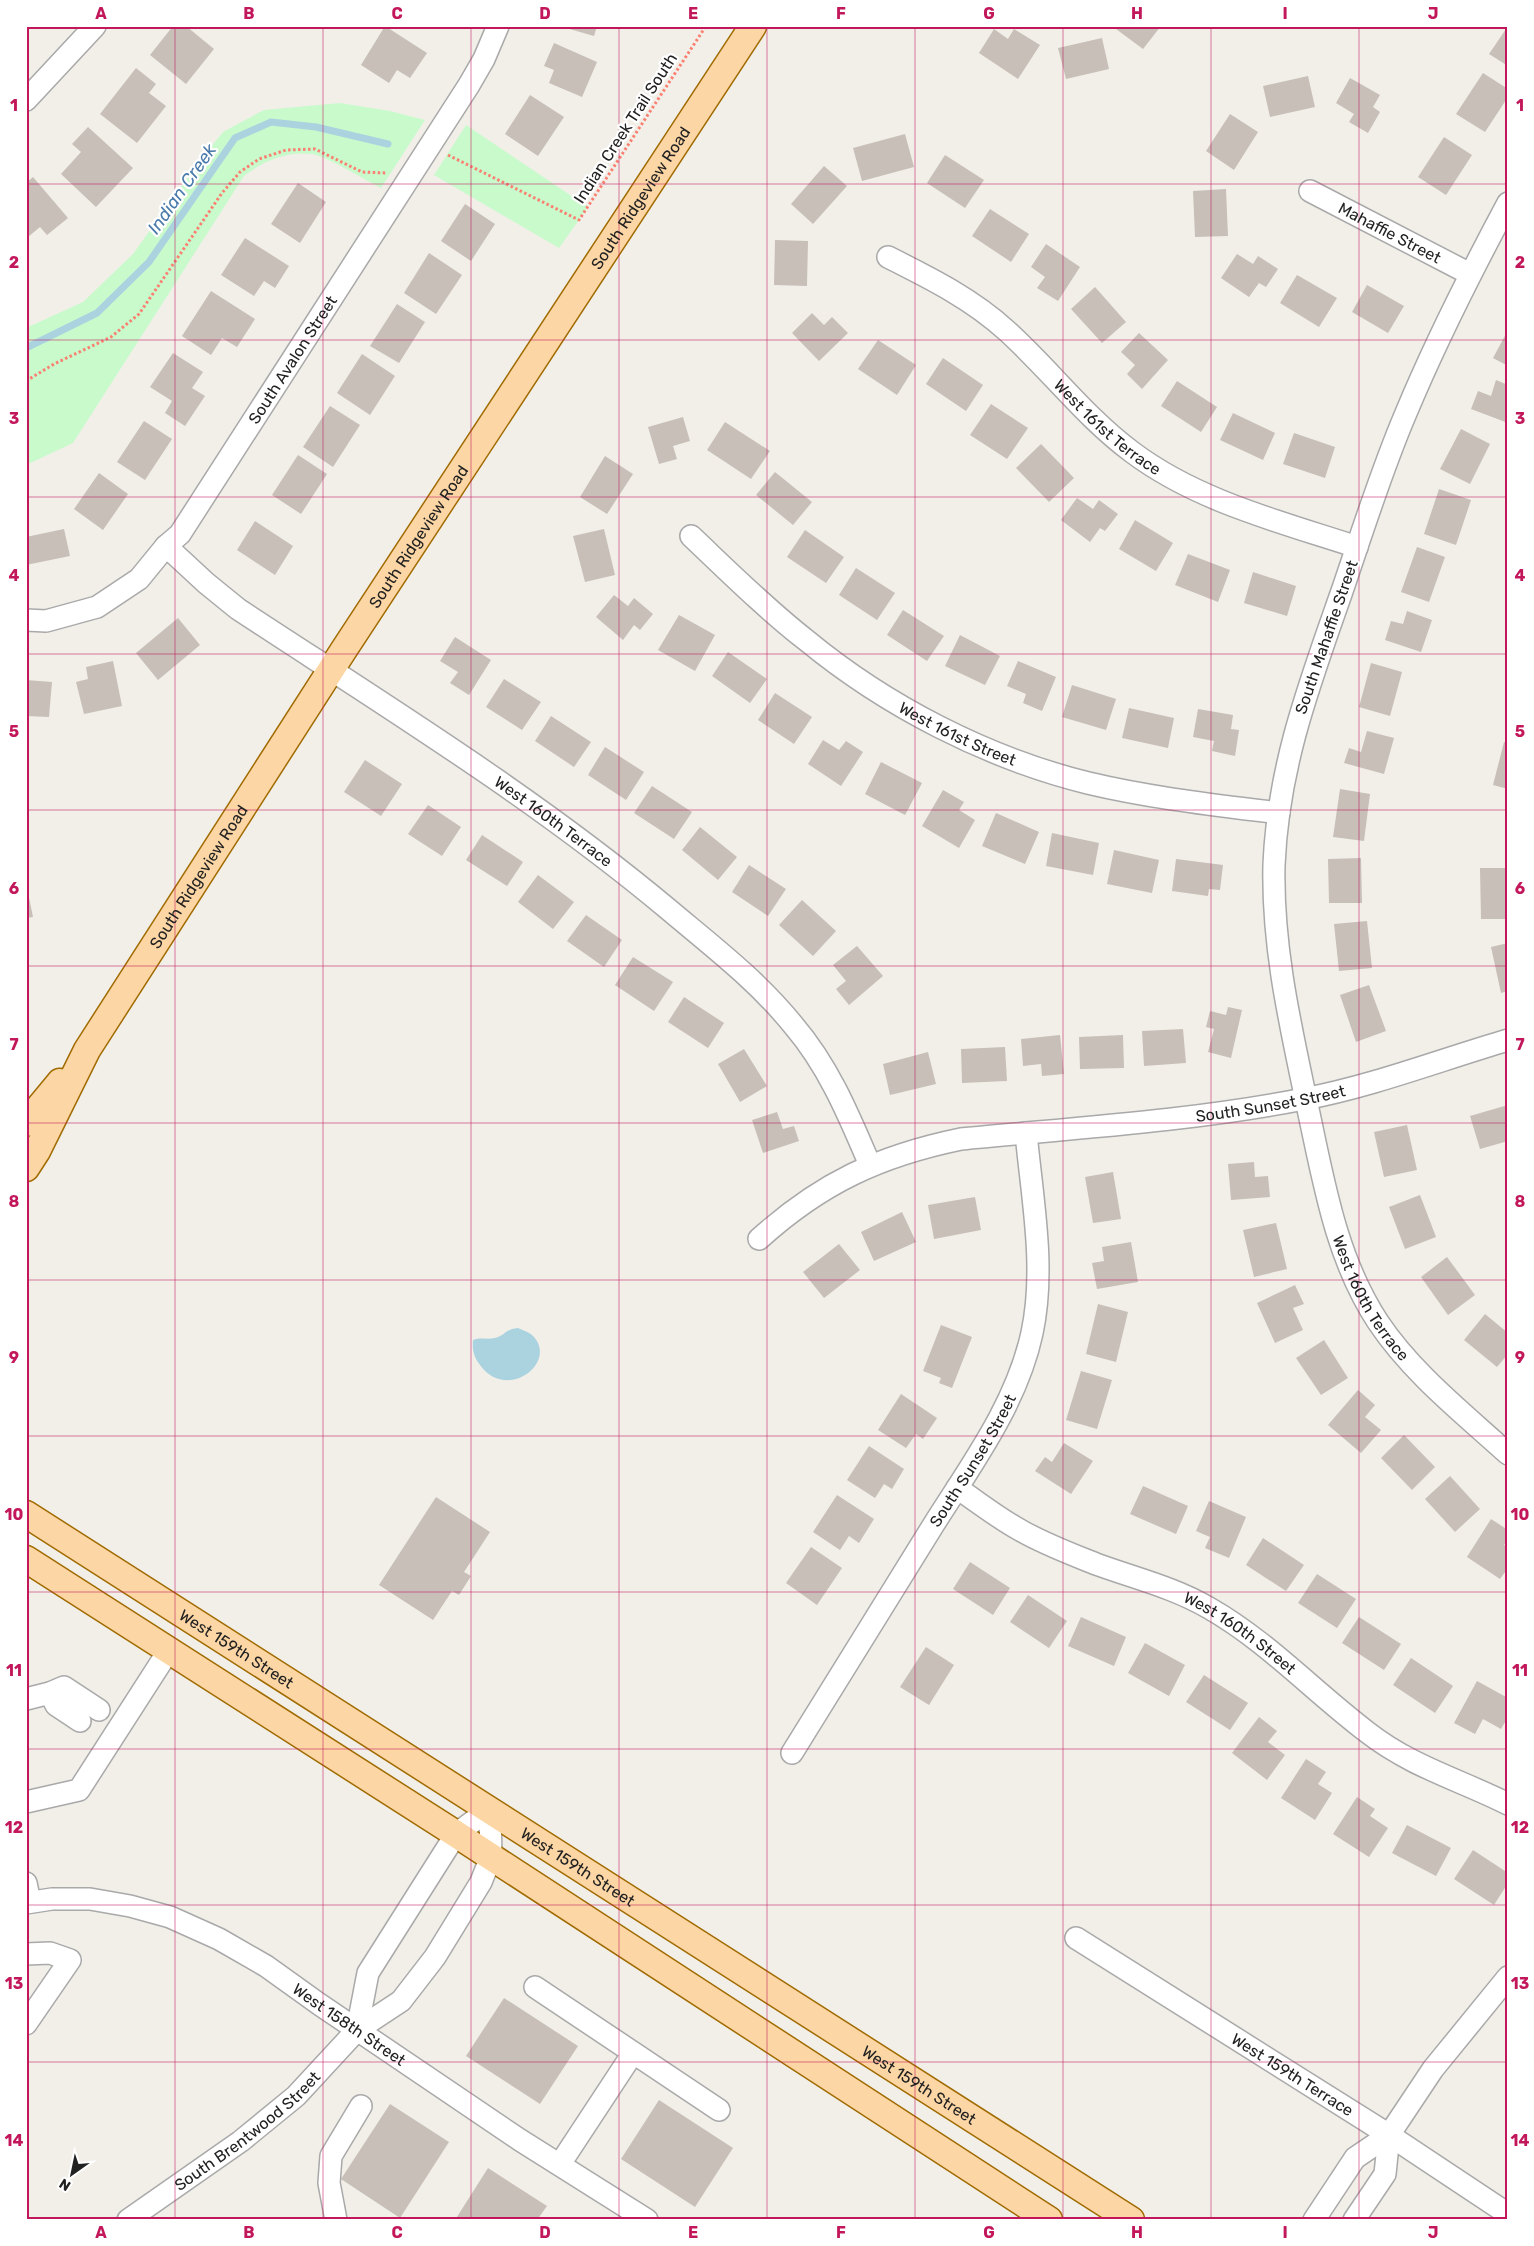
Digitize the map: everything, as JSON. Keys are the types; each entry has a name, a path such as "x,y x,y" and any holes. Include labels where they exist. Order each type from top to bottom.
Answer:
{"main road":[{"name":"South Ridgeview Road","path":"26,1168 37,1151 87,1050 330,670 754,26"},
{"name":"South Ridgeview Road","path":"26,1122 87,1050"},
{"name":"West 159th Street","path":"26,1514 1131,2220"},
{"path":"26,1559 456,1834 1049,2220"}],"street":[{"path":"26,100 95,26"},
{"name":"South Avalon Street","path":"26,620 46,621 97,607 139,579 166,546 180,534 469,85 484,59 498,26"},
{"name":"Mahaffie Street","path":"1310,191 1470,274"},
{"name":"South Mahaffie Street","path":"1306,1099 1284,991 1276,929 1274,866 1285,772 1300,710 1405,415 1470,274 1508,203"},
{"name":"West 161st Terrace","path":"888,256 943,285 976,306 1006,330 1109,433 1133,453 1172,477 1230,504 1358,547"},
{"name":"West 161st Street","path":"691,536 807,642 911,712 968,740 1026,764 1086,782 1148,796 1279,813"},
{"name":"West 160th Terrace","path":"166,546 206,583 238,609 532,804 633,880 737,967 768,996 796,1028 820,1061 841,1098 870,1165"},
{"name":"South Sunset Street","path":"759,1240 781,1220 815,1195 870,1165 920,1148 961,1139 1224,1114 1306,1099 1383,1080 1508,1040"},
{"name":"West 160th Terrace","path":"1306,1099 1336,1229 1350,1271 1362,1296 1396,1347 1433,1386 1508,1454"},
{"name":"South Sunset Street","path":"792,1753 983,1447 1024,1367 1032,1332 1037,1295 1038,1264 1026,1133"},
{"name":"West 160th Street","path":"957,1488 1020,1530 1051,1546 1097,1564 1150,1581 1208,1607 1246,1631 1366,1732 1393,1750 1419,1765 1508,1804"},
{"path":"26,1802 79,1790 100,1722 169,1650"},
{"path":"26,1698 50,1694 56,1705 100,1722"},
{"path":"357,2030 368,1973 456,1834 490,1809"},
{"path":"490,1809 491,1857"},
{"name":"South Brentwood Street","path":"128,2220 241,2141 296,2096 357,2030 401,2001 430,1964 481,1882 491,1857"},
{"name":"West 158th Street","path":"28,1896 52,1899 90,1899 130,1906 170,1917 219,1939 266,1966 357,2030 648,2220"},
{"name":"West 159th Terrace","path":"1076,1938 1389,2135 1508,2214"},
{"path":"26,1954 50,1953 70,1960 26,2024"},
{"path":"1314,2220 1355,2158 1389,2135 1433,2069 1508,1977"},
{"path":"535,1988 719,2110"},
{"path":"560,2164 633,2053"},
{"path":"336,2220 329,2183 331,2156 361,2106"},
{"path":"1354,2220 1385,2174 1389,2135"}],"path":[{"name":"Indian Creek Trail South","path":"447,155 579,220 706,26"},
{"path":"26,382 54,364 111,337 138,314 222,194 240,172 259,159 286,150 315,149 362,172 389,173"}],"green space":[{"path":"340,103 390,111 425,120 381,188 318,155 303,153 276,158 244,176 73,443 26,465 26,328 83,302 133,254 223,132 264,110"},
{"path":"466,125 588,207 559,248 434,175"}],"water":[{"path":"518,1328 531,1334 539,1345 539,1356 535,1366 527,1374 516,1379 503,1380 491,1376 476,1359 473,1350 473,1340 495,1338"}],"building":[{"path":"173,26 186,26 214,49 186,84 150,55"},
{"path":"385,26 427,53 410,78 397,70 389,83 361,65"},
{"path":"559,26 597,26 594,36"},
{"path":"1118,26 1161,26 1143,49 1116,29"},
{"path":"1508,26 1508,66 1489,54"},
{"path":"994,29 1008,39 1014,29 1040,45 1018,79 979,53"},
{"path":"1102,38 1109,69 1066,79 1058,48"},
{"path":"554,43 597,62 582,97 549,83 554,70 544,66"},
{"path":"136,68 156,84 149,93 166,106 137,143 100,114"},
{"path":"1483,73 1508,89 1508,97 1485,132 1456,114"},
{"path":"1308,76 1315,107 1270,117 1263,86"},
{"path":"1350,78 1380,95 1373,107 1380,112 1368,133 1349,122 1354,114 1336,103"},
{"path":"530,95 564,117 538,156 505,134"},
{"path":"1230,114 1258,132 1234,170 1206,151"},
{"path":"88,127 133,168 96,207 61,174 81,152 72,144"},
{"path":"905,134 914,167 862,181 853,148"},
{"path":"1444,137 1472,155 1446,195 1418,177"},
{"path":"945,155 984,180 965,208 927,183"},
{"path":"824,166 847,186 813,224 791,204"},
{"path":"33,177 68,218 47,235 40,227 28,237 26,235 26,183"},
{"path":"298,183 326,202 300,243 271,224"},
{"path":"1226,189 1228,236 1195,237 1193,191"},
{"path":"465,204 495,224 471,261 441,241"},
{"path":"990,209 1029,234 1011,262 972,236"},
{"path":"245,238 289,266 275,288 264,281 254,296 221,275"},
{"path":"775,240 808,241 807,286 774,285"},
{"path":"1046,244 1080,267 1058,301 1037,288 1045,277 1031,267"},
{"path":"429,253 462,275 436,314 404,293"},
{"path":"1237,254 1253,264 1258,256 1278,269 1266,287 1259,283 1249,297 1221,278"},
{"path":"1297,275 1337,298 1319,327 1280,303"},
{"path":"1367,285 1404,306 1388,333 1352,312"},
{"path":"1095,287 1126,322 1102,343 1071,309"},
{"path":"211,291 255,319 237,347 222,338 211,355 182,336"},
{"path":"397,304 425,322 399,363 370,346"},
{"path":"812,313 824,325 832,317 848,333 819,361 792,333"},
{"path":"1508,330 1508,366 1493,358"},
{"path":"1139,333 1168,360 1142,389 1127,374 1135,365 1121,352"},
{"path":"878,340 916,365 897,395 858,369"},
{"path":"173,353 203,372 192,388 205,396 185,426 165,413 172,401 150,387"},
{"path":"362,354 395,376 370,415 337,393"},
{"path":"943,358 983,385 966,411 926,384"},
{"path":"1496,380 1508,385 1508,423 1471,409 1478,391 1491,396"},
{"path":"1177,381 1217,407 1201,432 1161,406"},
{"path":"991,404 1028,428 1007,459 970,435"},
{"path":"330,406 360,425 333,467 303,447"},
{"path":"1233,413 1275,433 1263,460 1220,440"},
{"path":"683,417 690,441 673,446 677,459 659,464 648,427"},
{"path":"144,421 172,439 145,480 117,462"},
{"path":"725,422 770,451 751,479 707,450"},
{"path":"1461,429 1490,444 1470,484 1440,469"},
{"path":"1294,433 1335,447 1325,478 1283,464"},
{"path":"1041,444 1074,478 1049,502 1016,468"},
{"path":"298,455 327,474 301,514 272,495"},
{"path":"605,456 633,474 607,514 580,497"},
{"path":"775,472 812,502 793,525 756,495"},
{"path":"99,473 128,494 103,530 74,509"},
{"path":"1439,489 1471,500 1456,545 1424,534"},
{"path":"1077,498 1093,509 1099,500 1118,514 1105,531 1100,528 1090,542 1061,520"},
{"path":"1135,520 1173,543 1156,571 1119,549"},
{"path":"255,521 293,546 275,575 237,550"},
{"path":"64,529 70,556 26,565 26,537"},
{"path":"604,529 615,575 585,582 573,536"},
{"path":"805,530 844,557 826,583 787,557"},
{"path":"1417,547 1445,557 1429,602 1401,592"},
{"path":"1188,554 1230,570 1218,602 1175,585"},
{"path":"856,568 895,593 877,620 839,595"},
{"path":"1253,572 1296,586 1287,616 1244,603"},
{"path":"614,595 628,606 634,598 653,614 640,630 634,625 623,640 596,617"},
{"path":"903,610 944,636 927,661 887,635"},
{"path":"1407,611 1432,620 1421,652 1385,640 1391,621 1403,624"},
{"path":"679,615 715,635 695,671 658,650"},
{"path":"178,618 200,645 158,680 136,653"},
{"path":"960,635 1000,656 985,685 945,666"},
{"path":"455,637 491,660 469,695 450,683 458,672 440,661"},
{"path":"728,652 767,679 750,703 712,676"},
{"path":"113,661 122,706 84,714 76,682 88,679 86,667"},
{"path":"1018,661 1056,677 1042,711 1023,703 1026,694 1007,686"},
{"path":"1371,663 1402,672 1390,716 1359,707"},
{"path":"504,679 541,702 522,730 486,707"},
{"path":"26,680 52,682 49,717 26,716"},
{"path":"1072,685 1116,699 1106,730 1062,717"},
{"path":"775,693 812,717 794,744 758,720"},
{"path":"1129,708 1174,718 1168,748 1122,738"},
{"path":"1198,709 1233,715 1231,729 1239,730 1235,756 1212,751 1214,741 1193,737"},
{"path":"551,716 591,742 574,767 535,741"},
{"path":"1367,731 1394,738 1384,774 1344,763 1349,748 1361,752"},
{"path":"823,740 839,750 846,741 863,752 841,786 808,764"},
{"path":"1504,742 1508,743 1508,789 1493,785"},
{"path":"605,747 644,772 626,800 588,775"},
{"path":"365,760 402,784 381,816 344,792"},
{"path":"881,762 922,783 905,815 865,794"},
{"path":"652,786 692,812 674,839 634,813"},
{"path":"1340,789 1370,794 1364,841 1333,837"},
{"path":"943,790 964,802 959,810 975,820 959,848 922,826"},
{"path":"428,805 461,827 442,856 408,834"},
{"path":"996,813 1039,832 1025,864 982,846"},
{"path":"700,827 737,857 718,880 682,850"},
{"path":"1052,833 1099,843 1093,875 1046,866"},
{"path":"482,835 523,862 507,886 466,860"},
{"path":"1114,850 1159,860 1152,893 1107,884"},
{"path":"1361,858 1362,903 1329,903 1328,859"},
{"path":"1176,859 1223,865 1220,890 1209,889 1208,896 1172,891"},
{"path":"749,865 786,889 768,916 732,892"},
{"path":"1480,868 1508,868 1508,919 1481,919"},
{"path":"538,875 574,902 553,929 518,902"},
{"path":"26,883 33,917 26,918"},
{"path":"802,900 836,931 813,956 779,925"},
{"path":"586,915 622,940 604,967 567,941"},
{"path":"1367,921 1372,968 1339,971 1334,924"},
{"path":"1508,943 1508,991 1501,993 1491,947"},
{"path":"857,946 883,976 849,1005 836,989 846,981 833,965"},
{"path":"633,957 673,982 654,1011 615,985"},
{"path":"1369,985 1386,1031 1356,1042 1340,995"},
{"path":"684,997 724,1023 708,1048 668,1022"},
{"path":"1228,1007 1242,1010 1231,1058 1208,1052 1214,1029 1206,1027 1210,1011 1226,1015"},
{"path":"1183,1029 1186,1063 1144,1066 1142,1031"},
{"path":"1060,1035 1064,1074 1042,1076 1041,1064 1023,1066 1021,1039"},
{"path":"1123,1035 1124,1068 1080,1069 1079,1037"},
{"path":"1005,1047 1007,1081 962,1083 961,1049"},
{"path":"744,1049 767,1086 740,1102 718,1064"},
{"path":"928,1052 936,1084 890,1095 883,1064"},
{"path":"1508,1105 1508,1141 1480,1149 1470,1116"},
{"path":"777,1112 783,1129 794,1126 799,1141 763,1153 752,1120"},
{"path":"1407,1125 1417,1170 1384,1177 1374,1132"},
{"path":"1254,1162 1255,1177 1268,1176 1270,1197 1231,1200 1228,1164"},
{"path":"1113,1172 1121,1219 1093,1223 1085,1177"},
{"path":"1420,1195 1436,1237 1405,1249 1389,1207"},
{"path":"975,1197 981,1230 934,1239 928,1205"},
{"path":"902,1212 916,1242 874,1261 861,1232"},
{"path":"1276,1223 1287,1269 1254,1277 1243,1230"},
{"path":"1131,1242 1138,1282 1097,1289 1092,1263 1104,1261 1102,1247"},
{"path":"839,1244 860,1270 824,1298 803,1272"},
{"path":"1447,1257 1475,1295 1448,1315 1421,1277"},
{"path":"1295,1285 1304,1304 1293,1308 1303,1330 1275,1343 1257,1303"},
{"path":"1098,1304 1128,1312 1116,1362 1086,1354"},
{"path":"1485,1314 1508,1333 1508,1354 1497,1367 1464,1340"},
{"path":"941,1325 972,1337 952,1388 939,1383 941,1378 923,1371"},
{"path":"1324,1340 1348,1378 1321,1395 1296,1358"},
{"path":"1081,1371 1112,1380 1097,1429 1066,1420"},
{"path":"1358,1390 1375,1405 1365,1417 1381,1430 1361,1453 1328,1425"},
{"path":"901,1394 937,1418 923,1439 916,1434 906,1448 878,1430"},
{"path":"1404,1435 1435,1467 1412,1490 1381,1458"},
{"path":"1064,1443 1093,1461 1071,1494 1035,1471 1045,1457 1052,1462"},
{"path":"869,1446 904,1469 892,1489 884,1484 875,1498 847,1480"},
{"path":"1450,1476 1480,1509 1455,1532 1425,1499"},
{"path":"1143,1486 1188,1506 1176,1534 1130,1514"},
{"path":"837,1495 874,1519 859,1543 849,1536 840,1550 813,1532"},
{"path":"436,1497 490,1532 464,1572 471,1576 459,1595 452,1591 433,1620 379,1585"},
{"path":"1209,1501 1246,1517 1229,1558 1205,1548 1210,1537 1196,1531"},
{"path":"1491,1519 1508,1530 1508,1539 1504,1545 1508,1547 1508,1568 1500,1579 1467,1557"},
{"path":"1263,1538 1304,1565 1286,1591 1246,1565"},
{"path":"811,1547 842,1568 817,1605 786,1583"},
{"path":"970,1562 1010,1588 993,1615 953,1589"},
{"path":"1317,1574 1356,1599 1337,1628 1298,1603"},
{"path":"1028,1595 1067,1621 1049,1648 1010,1622"},
{"path":"1081,1617 1126,1637 1114,1666 1068,1646"},
{"path":"1359,1617 1401,1644 1384,1670 1342,1643"},
{"path":"1145,1643 1185,1665 1169,1696 1128,1673"},
{"path":"926,1647 954,1665 929,1705 900,1687"},
{"path":"1411,1658 1453,1686 1435,1713 1393,1685"},
{"path":"1204,1675 1248,1703 1230,1730 1186,1702"},
{"path":"1477,1681 1508,1698 1508,1717 1501,1729 1483,1719 1475,1734 1454,1723"},
{"path":"1259,1717 1277,1731 1268,1742 1285,1755 1267,1780 1232,1753"},
{"path":"1306,1759 1326,1772 1318,1784 1332,1793 1315,1820 1281,1798"},
{"path":"1357,1797 1375,1809 1370,1816 1388,1828 1369,1857 1333,1834"},
{"path":"1407,1825 1451,1848 1436,1876 1392,1853"},
{"path":"1473,1850 1508,1873 1508,1883 1494,1905 1454,1879"},
{"path":"504,1998 578,2046 540,2104 466,2056"},
{"path":"659,2100 733,2148 695,2207 621,2159"},
{"path":"390,2104 449,2142 400,2218 341,2179"},
{"path":"488,2168 547,2206 537,2220 455,2220"}],"waterway":[{"name":"Indian Creek","path":"26,348 97,313 149,262 235,138 271,122 316,127 388,144"}]}
